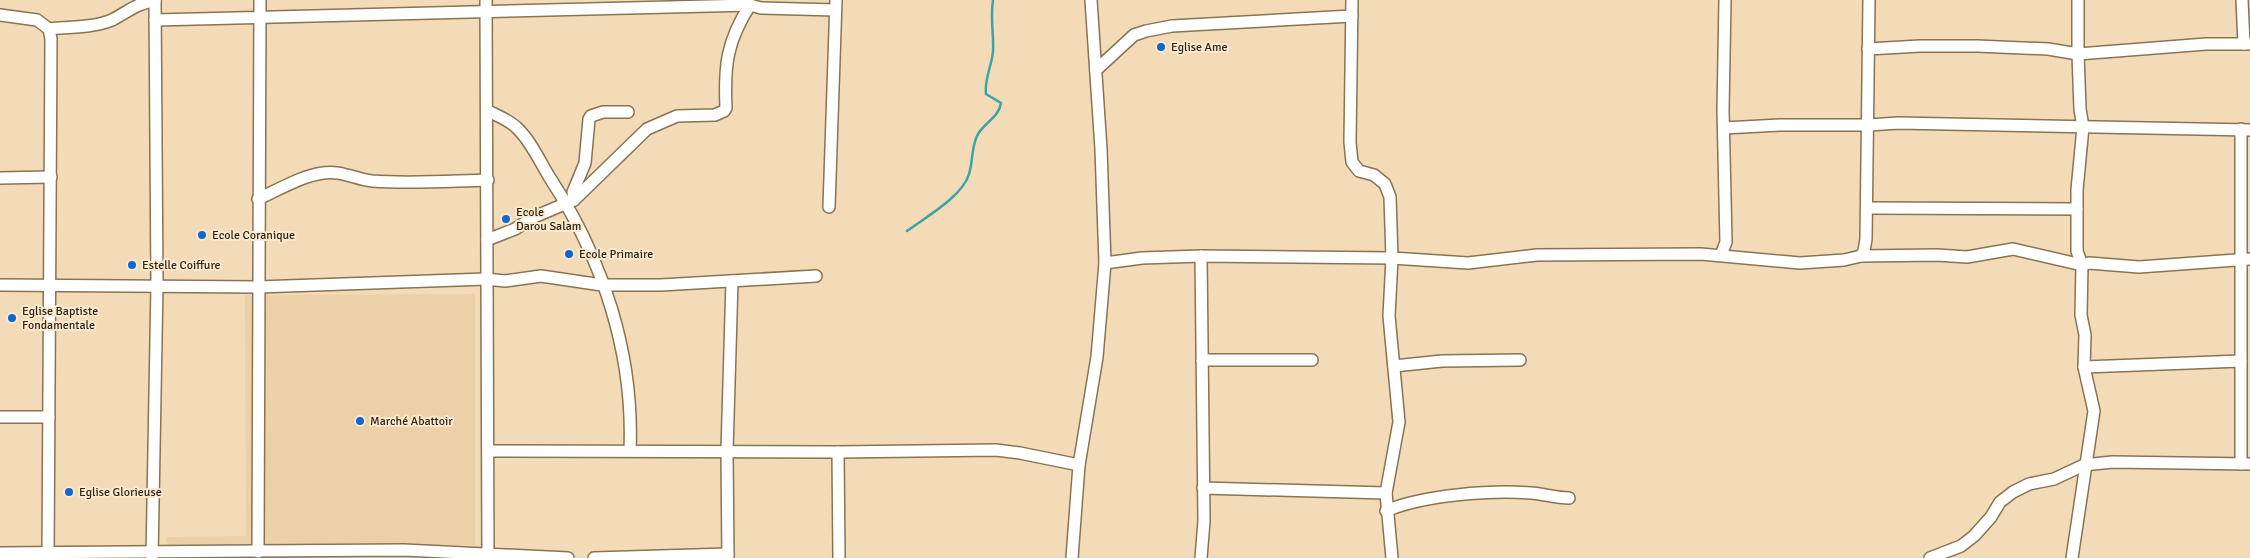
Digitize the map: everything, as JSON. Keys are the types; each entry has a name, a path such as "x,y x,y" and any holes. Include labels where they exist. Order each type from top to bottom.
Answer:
{"street":[{"path":"258,552 260,0"},
{"path":"1072,558 1080,465 1097,357 1105,263 1091,0"},
{"path":"1352,0 1350,142 1352,162 1359,170 1374,175 1385,184 1390,197 1392,258 1388,316 1399,422 1386,493 1386,511 1392,558"},
{"path":"1721,255 1726,242 1724,128 1725,0"},
{"path":"1861,256 1866,239 1867,208 1869,0"},
{"path":"2072,558 2084,465 2094,411 2084,367 2085,335 2080,315 2082,265 2077,251 2077,190 2084,127 2080,109 2078,0"},
{"path":"1868,48 1977,46 2048,49 2078,54 2206,44 2247,44 2242,0"},
{"path":"49,29 98,24 144,3 155,1 157,285 152,556"},
{"path":"487,240 516,229 534,217 570,202 639,134 647,129 677,116 715,115 724,111 726,108 724,78 729,48 736,27 757,5"},
{"path":"155,20 486,6 835,5 829,207"},
{"path":"486,6 488,111 486,279 488,556"},
{"path":"0,15 37,20 49,29 51,39 48,555"},
{"path":"1096,70 1134,35 1146,31 1172,26 1352,16"},
{"path":"488,111 511,123 524,136 570,202 590,249 612,311 625,363 630,395 630,450"},
{"path":"570,202 585,163 589,119 591,116 604,112 628,112"},
{"path":"1724,128 1780,124 1869,126 1898,123 2245,130 2246,259 2241,361 2245,464 2112,462 2084,465 2054,479 2029,484 2012,492 2000,502 1991,517 1974,536 1961,546 1930,558"},
{"path":"258,199 322,173 335,172 357,179 382,181 488,180"},
{"path":"0,178 51,177"},
{"path":"1867,208 2077,209"},
{"path":"1105,263 1142,258 1201,256 1392,258 1468,263 1537,256 1701,254 1800,263 1844,260 1861,256 1936,254 1967,257 2013,249 2082,265 2089,263 2139,267 2246,259"},
{"path":"1201,256 1204,488 1201,558"},
{"path":"0,285 258,287 486,279 505,280 541,276 602,285 661,285 816,276"},
{"path":"594,558 728,556 727,451 732,281"},
{"path":"1202,360 1312,360"},
{"path":"1394,366 1442,361 1520,360"},
{"path":"2084,367 2241,361"},
{"path":"0,416 49,417"},
{"path":"488,451 838,452 996,450 1080,465"},
{"path":"838,452 839,558"},
{"path":"1204,488 1386,493"},
{"path":"1386,511 1401,504 1475,494 1530,493 1569,498"},
{"path":"0,553 152,556 404,550 488,556 568,558"}],"shaded area":[{"path":"475,294 475,545 168,545 166,537 246,536 245,295"}],"waterway":[{"path":"907,231 943,206 959,190 969,174 977,136 1000,108 1001,103 986,94 986,83 993,51 993,0"}],"place":[{"name":"Eglise Ame","path":"1161,47"},
{"name":"Ecole Darou Salam","path":"506,219"},
{"name":"Ecole Coranique","path":"202,235"},
{"name":"Ecole Primaire","path":"569,254"},
{"name":"Estelle Coiffure","path":"132,265"},
{"name":"Eglise Baptiste Fondamentale","path":"12,318"},
{"name":"Marché Abattoir","path":"360,421"},
{"name":"Eglise Glorieuse","path":"69,492"}]}
